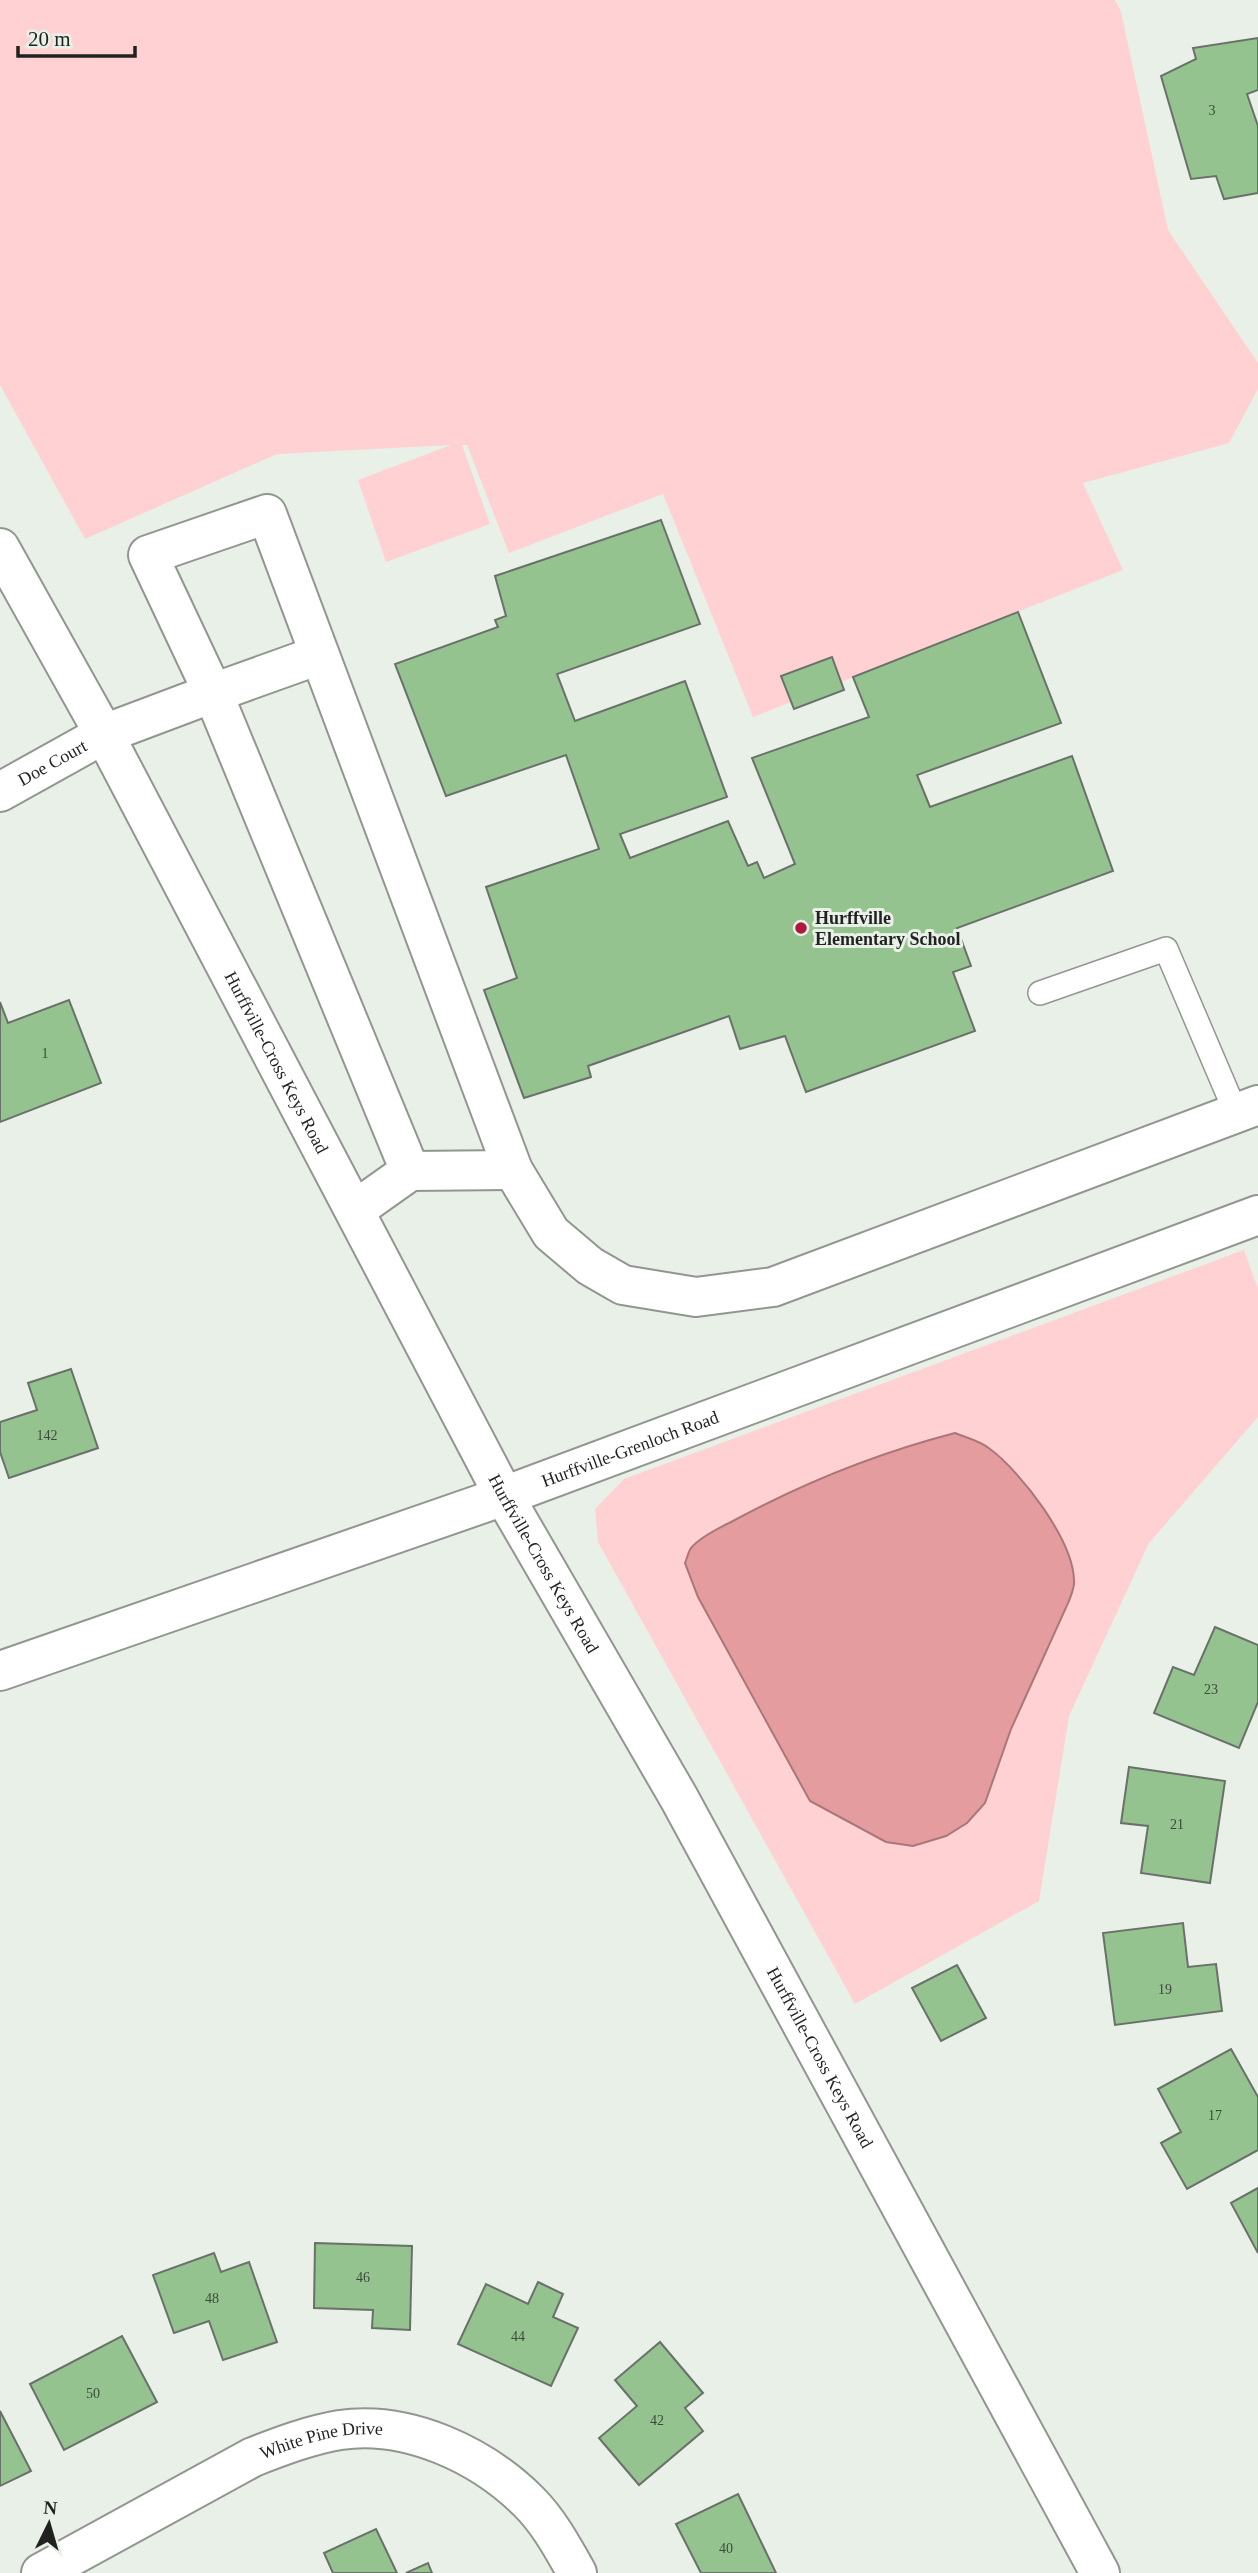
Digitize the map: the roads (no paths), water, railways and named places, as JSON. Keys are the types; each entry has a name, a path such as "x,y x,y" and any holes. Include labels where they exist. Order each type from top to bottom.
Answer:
{"main road":[{"path":"410,1171 213,693 148,555 267,514 513,1170 551,1233 590,1266 623,1284 696,1297 773,1287 1247,1109"},
{"name":"Hurffville-Cross Keys Road","path":"0,548 104,734 504,1496 679,1798 1100,2573"},
{"name":"Doe Court","path":"0,792 104,734 319,655"},
{"path":"355,1210 410,1171 513,1170"},
{"name":"Hurffville-Grenloch Road","path":"0,1671 504,1496 1258,1215"},
{"name":"White Pine Drive","path":"41,2573 253,2457 310,2437 341,2430 376,2428 428,2440 465,2456 508,2483 531,2503 577,2573"}],"lane":[{"path":"1040,993 1166,949 1247,1109"}],"place":[{"name":"Hurffville Elementary School","path":"801,928"}]}
